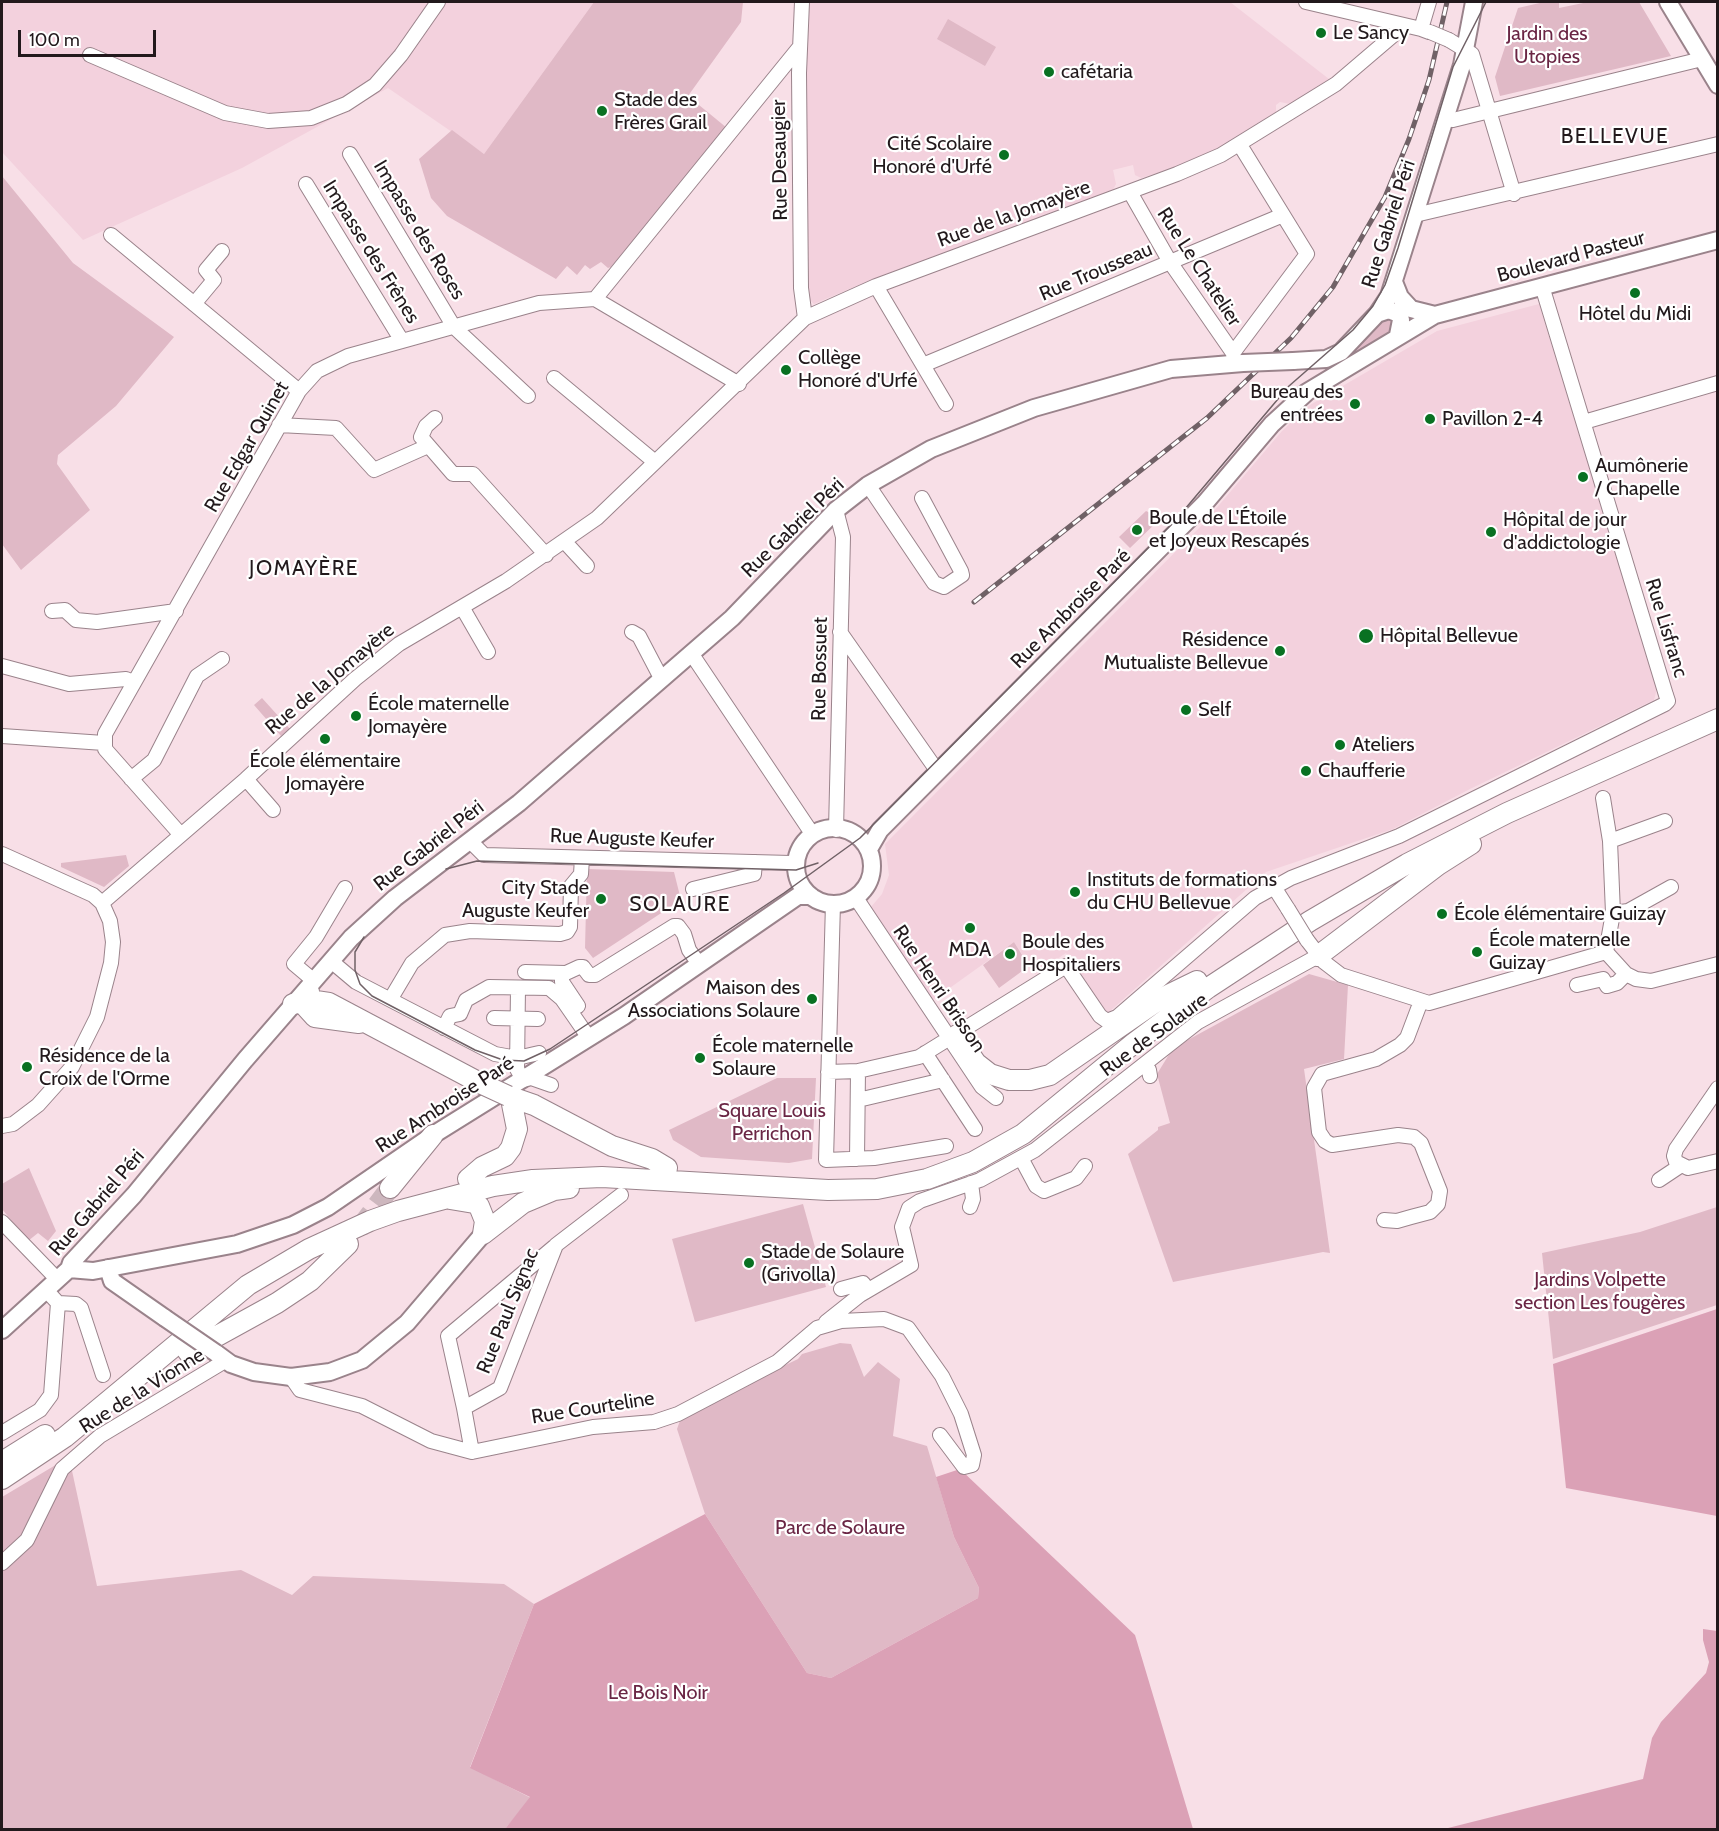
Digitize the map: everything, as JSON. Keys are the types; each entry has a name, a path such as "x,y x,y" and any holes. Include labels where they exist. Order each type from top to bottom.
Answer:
{"highway":[{"path":"4,1460 57,1428 211,1300 278,1254 365,1211 417,1192 468,1179 557,1166 667,1168 857,1179 902,1173 944,1161 984,1143 1014,1125 1197,981 1320,901 1434,836 1494,806 1718,705"},
{"path":"2,1479 65,1437 138,1379 248,1285 309,1249 370,1221 441,1197 533,1180 602,1177 828,1190 877,1189 927,1179 973,1162 1023,1134 1134,1043 1208,988 1310,921 1407,864 1507,813 1718,719"},
{"path":"1318,956 1438,865 1511,820 1507,813"},
{"path":"954,1037 976,1063 990,1074 1009,1080 1030,1080 1050,1075 1160,999 1197,981"},
{"path":"313,984 329,1003 367,1025 509,1098 534,1105 612,1146 652,1159 667,1168"},
{"path":"468,1179 482,1167 505,1156 512,1149 517,1129 509,1098"},
{"path":"390,1188 433,1135"},
{"path":"483,1234 505,1215 538,1196 555,1190 589,1185 602,1177"},
{"path":"441,1197 479,1206 485,1221 483,1234"},
{"path":"138,1379 277,1303 310,1281 348,1244"}],"main road":[{"name":"Rue Gabriel Péri","path":"2,1330 57,1279 134,1195 313,984 395,898 471,842 732,618 836,510 868,485 931,449 1034,408 1171,369 1237,360 1316,361 1335,355 1353,342 1377,314 1394,282 1466,48 1474,2"},
{"path":"1668,2 1718,85"},
{"name":"Boulevard Pasteur","path":"1331,376 1435,315 1718,240"},
{"path":"1394,282 1400,297 1411,309 1435,315"},
{"path":"1377,314 1389,310 1399,314 1401,320 1398,335"},
{"name":"Rue Ambroise Paré","path":"869,849 877,833 1205,503 1280,416 1307,392 1331,376"},
{"path":"836,830 856,835 869,849 872,874 866,887 856,898 833,903 812,896 800,882 796,867 802,847 813,835 836,830"},
{"name":"Rue Ambroise Paré","path":"57,1279 237,1244 293,1225 328,1207 433,1135 523,1080 543,1058 592,1035 798,896 812,896"},
{"path":"291,1377 338,1370 362,1360 377,1350 407,1323 483,1234"},
{"name":"Rue Courteline","path":"108,1268 112,1281 220,1357 254,1372 291,1377"}],"street":[{"path":"90,55 225,113 268,122 311,118 346,105 375,85 401,55 438,2"},
{"name":"Rue Desaugier","path":"802,2 798,49 801,288 806,318"},
{"path":"1306,2 1425,30 1466,48 1472,54 1514,194"},
{"path":"1425,30 1429,2"},
{"name":"Rue de la Jomayère","path":"102,903 246,779 355,679 399,644 546,555 597,518 806,318 876,286 1177,174 1239,145 1336,84 1404,26"},
{"path":"739,384 595,299 798,49"},
{"path":"1445,119 1453,120 1702,58"},
{"path":"1415,215 1514,194 1718,144"},
{"path":"1237,360 1307,254 1239,145"},
{"name":"Impasse des Roses","path":"350,154 454,327 528,396"},
{"name":"Impasse des Frênes","path":"306,184 402,341"},
{"name":"Rue Le Chatelier","path":"1130,192 1170,262 1237,360"},
{"name":"Rue Trousseau","path":"923,365 1283,215"},
{"path":"111,235 299,391"},
{"path":"194,304 214,280 206,270 222,251"},
{"path":"876,286 946,404"},
{"name":"Rue Lisfranc","path":"1274,887 1291,878 1399,836 1566,755 1668,701 1542,286"},
{"name":"Rue Edgar Quinet","path":"105,743 105,734 133,682 176,610 279,425 299,391 317,371 348,356 539,303 595,299"},
{"path":"554,378 656,462"},
{"path":"1584,422 1718,383"},
{"path":"435,418 426,426 421,437 428,446 453,474 472,474 546,555"},
{"path":"279,425 336,428 374,470 428,446"},
{"name":"Rue Gabriel Péri","path":"868,485 934,583 944,588 962,575 922,498"},
{"name":"Rue Bossuet","path":"836,510 843,537 836,830"},
{"path":"565,542 587,566"},
{"path":"462,607 488,652"},
{"path":"52,611 65,610 76,620 97,622 176,610"},
{"path":"632,632 639,636 661,678"},
{"path":"840,632 938,772"},
{"path":"691,653 813,835"},
{"path":"131,779 154,760 197,676 222,659"},
{"path":"2,666 69,684 126,679 133,682"},
{"path":"2,742 2,736 105,743 105,749 181,835"},
{"path":"246,779 273,810"},
{"path":"1603,798 1610,842 1613,913 1606,952"},
{"path":"1610,842 1665,821"},
{"name":"Rue Auguste Keufer","path":"471,842 484,855 755,862 791,864 796,867"},
{"path":"2,854 93,895 102,903 110,921 113,942 111,963 97,1017 72,1067 56,1088 18,1121 2,1126"},
{"path":"393,995 412,963 445,935 470,931 560,934 567,932 570,927 572,886 581,874 582,858"},
{"path":"693,888 754,874 755,862"},
{"path":"1613,913 1628,911 1671,886"},
{"path":"828,1072 858,1071 925,1053 1066,966 1100,1016 1107,1021 1117,1017 1255,898 1274,887 1318,956 1341,975 1429,1003 1606,952"},
{"path":"345,888 316,937 294,964 313,984 356,982 495,1054 517,1058 543,1058"},
{"name":"Rue Henri Brisson","path":"856,898 954,1037 982,1087 996,1098"},
{"path":"833,903 826,1160 857,1159 946,1146"},
{"path":"525,972 562,974 579,966 583,967 589,975 597,974 674,926 680,928 686,936 689,950 699,964"},
{"path":"1606,952 1626,974 1636,979 1651,981 1718,964"},
{"name":"Rue de Solaure","path":"1032,1180 1080,1116 1159,1052 1198,1022 1318,956"},
{"path":"562,974 562,982 592,1035"},
{"path":"1577,986 1603,979 1607,986 1617,983 1626,974"},
{"path":"444,1028 450,1016 460,1014 466,1000 489,987 549,988 562,999 592,1035"},
{"path":"518,988 517,1058 518,1069 523,1080"},
{"path":"1384,1220 1397,1221 1430,1212 1438,1204 1440,1191 1421,1143 1414,1137 1398,1135 1332,1145 1325,1141 1319,1132 1314,1088 1322,1074 1376,1059 1400,1044 1407,1038 1421,1001"},
{"path":"494,1017 538,1018"},
{"path":"1147,1074 1158,1062 1159,1052"},
{"path":"925,1053 976,1131"},
{"path":"857,1159 858,1071"},
{"path":"858,1100 943,1080"},
{"path":"1718,1088 1676,1149 1674,1156 1680,1166 1688,1168 1718,1161"},
{"path":"1659,1180 1680,1166"},
{"name":"Rue de Solaure","path":"817,1328 868,1290 911,1265 902,1227 909,1208 921,1201 971,1183 1032,1180 1048,1191 1079,1176"},
{"path":"970,1203 971,1183"},
{"name":"Rue Paul Signac","path":"472,1452 448,1336 556,1245 621,1195"},
{"path":"2,1222 57,1279 58,1303 53,1382 48,1403 2,1433"},
{"name":"Rue Paul Signac","path":"464,1408 500,1388 556,1245"},
{"path":"841,1289 863,1283 868,1290"},
{"path":"58,1303 76,1304 81,1308 103,1376"},
{"name":"Rue Courteline","path":"291,1377 300,1389 362,1406 431,1440 472,1452 593,1427 654,1422 777,1362 817,1328 860,1318 884,1319 908,1328 942,1376 962,1414 974,1455 972,1465 964,1467 940,1435"},
{"name":"Rue de la Vionne","path":"2,1563 27,1540 62,1469 100,1436 220,1357"}],"shaded area":[{"path":"2,2 594,2 484,154 388,88 242,168 83,240 2,152"},
{"name":"Cité Scolaire Honoré d'Urfé","path":"809,2 1230,2 1329,79 1290,104 1280,102 1276,105 1276,112 1222,146 1170,169 1141,178 1135,175 1133,165 1113,170 1116,184 1113,190 868,281 814,304 809,299 805,30"},
{"name":"Hôpital Bellevue","path":"1539,304 1657,689 1654,700 1393,829 1266,872 1109,1012 1105,1011 1066,953 1035,974 1014,942 933,1000 871,907 882,894 889,875 885,844 1203,524 1282,431 1310,405 1437,331"}],"green space":[{"path":"594,2 743,2 741,22 688,96 727,128 611,267 608,268 601,262 590,269 585,265 577,275 567,266 556,279 447,216 431,198 419,159 452,130 484,154"},
{"name":"Jardin des Utopies","path":"1544,2 1559,2 1559,8 1588,2 1639,2 1671,56 1500,96 1495,77 1518,8"},
{"path":"948,19 996,47 985,66 937,39"},
{"path":"2,176 73,263 174,337 116,406 58,455 57,464 90,510 21,570 2,544"},
{"path":"1383,316 1394,319 1391,330 1333,369 1321,368"},
{"name":"Boule de L'Étoile et Joyeux Rescapés","path":"1146,511 1161,518 1130,548 1119,537"},
{"path":"262,698 290,729 281,736 254,705"},
{"path":"126,855 129,866 104,887 61,867 61,863"},
{"path":"587,869 674,872 681,900 593,958 585,948"},
{"name":"Boule des Hospitaliers","path":"1014,942 1029,966 999,988 983,965"},
{"path":"1309,974 1348,985 1344,1059 1304,1069 1330,1253 1323,1252 1173,1282 1128,1154 1158,1130 1158,1127 1170,1123 1157,1074 1173,1048"},
{"name":"Square Louis Perrichon","path":"777,1078 816,1078 812,1159 789,1163 701,1157 673,1140 669,1130"},
{"path":"29,1168 56,1231 48,1241 38,1233 28,1241 2,1209 2,1184"},
{"name":"Stade de Solaure (Grivolla)","path":"803,1204 826,1287 695,1322 672,1239"},
{"name":"Jardins Volpette section Les fougères","path":"1717,1207 1717,1305 1553,1359 1542,1253 1640,1232"},
{"path":"1717,1309 1717,1516 1566,1488 1553,1364"},
{"name":"Parc de Solaure","path":"840,1343 851,1344 864,1377 878,1362 900,1379 893,1436 927,1446 954,1537 979,1588 978,1598 831,1678 807,1673 705,1514 677,1429 682,1415 798,1359 802,1354"},
{"path":"69,1457 97,1586 241,1570 292,1595 313,1576 504,1584 534,1604 470,1767 531,1798 505,1829 2,1829 2,1497"},
{"name":"Le Bois Noir","path":"960,1469 1135,1635 1193,1829 505,1829 530,1797 470,1768 534,1604 705,1514 807,1673 831,1678 978,1598 979,1588 954,1537 936,1477"},
{"path":"1703,1629 1717,1631 1717,1829 1444,1829 1643,1779 1652,1738 1661,1722 1706,1673 1709,1662 1703,1640"}],"tunnel":[{"path":"359,1229 390,1188"}],"tram line":[{"path":"364,937 355,952 355,970 360,984 372,996 475,1050 503,1060 524,1061 550,1049 784,893 860,838 1174,522 1289,386 1353,330 1373,306 1385,285 1398,248 1453,67 1486,2"},
{"path":"446,869 477,861 796,870 818,863"}],"railway":[{"path":"974,602 1207,418 1291,338 1333,287 1385,197 1409,139 1429,80 1447,2"}],"place":[{"name":"Le Sancy","path":"1321,33"},
{"name":"cafétaria","path":"1049,72"},
{"name":"Stade des Frères Grail","path":"602,111"},
{"name":"Cité Scolaire Honoré d'Urfé","path":"1004,155"},
{"name":"Hôtel du Midi","path":"1635,293"},
{"name":"Collège Honoré d'Urfé","path":"786,370"},
{"name":"Bureau des entrées","path":"1355,404"},
{"name":"Pavillon 2-4","path":"1430,419"},
{"name":"Aumônerie / Chapelle","path":"1583,477"},
{"name":"Boule de L'Étoile et Joyeux Rescapés","path":"1137,530"},
{"name":"Hôpital de jour d'addictologie","path":"1491,532"},
{"name":"Hôpital Bellevue","path":"1366,636"},
{"name":"Résidence Mutualiste Bellevue","path":"1280,651"},
{"name":"Self","path":"1186,710"},
{"name":"École maternelle Jomayère","path":"356,716"},
{"name":"École élémentaire Jomayère","path":"325,739"},
{"name":"Ateliers","path":"1340,745"},
{"name":"Chaufferie","path":"1306,771"},
{"name":"Instituts de formations du CHU Bellevue","path":"1075,892"},
{"name":"City Stade Auguste Keufer","path":"601,899"},
{"name":"École élémentaire Guizay","path":"1442,914"},
{"name":"MDA","path":"970,928"},
{"name":"École maternelle Guizay","path":"1477,952"},
{"name":"Boule des Hospitaliers","path":"1010,954"},
{"name":"Maison des Associations Solaure","path":"812,999"},
{"name":"École maternelle Solaure","path":"700,1058"},
{"name":"Résidence de la Croix de l'Orme","path":"27,1067"},
{"name":"Stade de Solaure (Grivolla)","path":"749,1263"}],"district":[{"name":"BELLEVUE","path":"1615,137"},
{"name":"JOMAYÈRE","path":"304,569"},
{"name":"SOLAURE","path":"680,905"}]}
